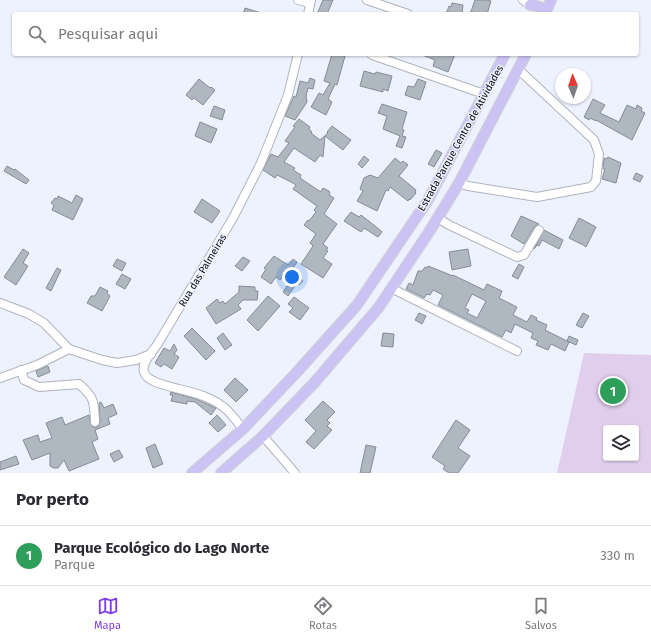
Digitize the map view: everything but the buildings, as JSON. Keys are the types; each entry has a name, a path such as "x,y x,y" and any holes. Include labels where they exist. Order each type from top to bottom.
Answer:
{"main road":[{"path":"545,12 551,0"},
{"path":"528,5 537,5 543,12"},
{"name":"Estrada Parque Centro de Atividades","path":"192,473 244,429 357,305 428,200 504,56"},
{"name":"Estrada Parque Centro de Atividades","path":"221,473 263,436 315,382 379,307 438,218 459,183 525,56"}],"street":[{"path":"298,0 311,1 308,12"},
{"path":"368,0 402,12"},
{"name":"Rua das Palmeiras","path":"244,429 226,410 214,402 201,395 147,378 144,373 144,368 233,218 261,164 288,95 298,56"},
{"path":"378,56 484,94"},
{"path":"459,183 468,186 536,197 591,186 596,181 599,154 594,140 519,70"},
{"path":"438,218 449,225 517,257 524,255 539,230"},
{"path":"391,288 517,351"},
{"path":"0,303 29,314 44,323 69,349 116,363 136,360 151,354"},
{"path":"0,378 37,365 69,349"},
{"path":"21,370 24,380 39,387 79,384 88,392 94,401 95,422"},
{"path":"263,436 294,473"}],"shaded area":[{"path":"584,353 651,355 651,473 557,473"}],"place":[{"name":"Parque Ecológico do Lago Norte","path":"613,391"}]}
